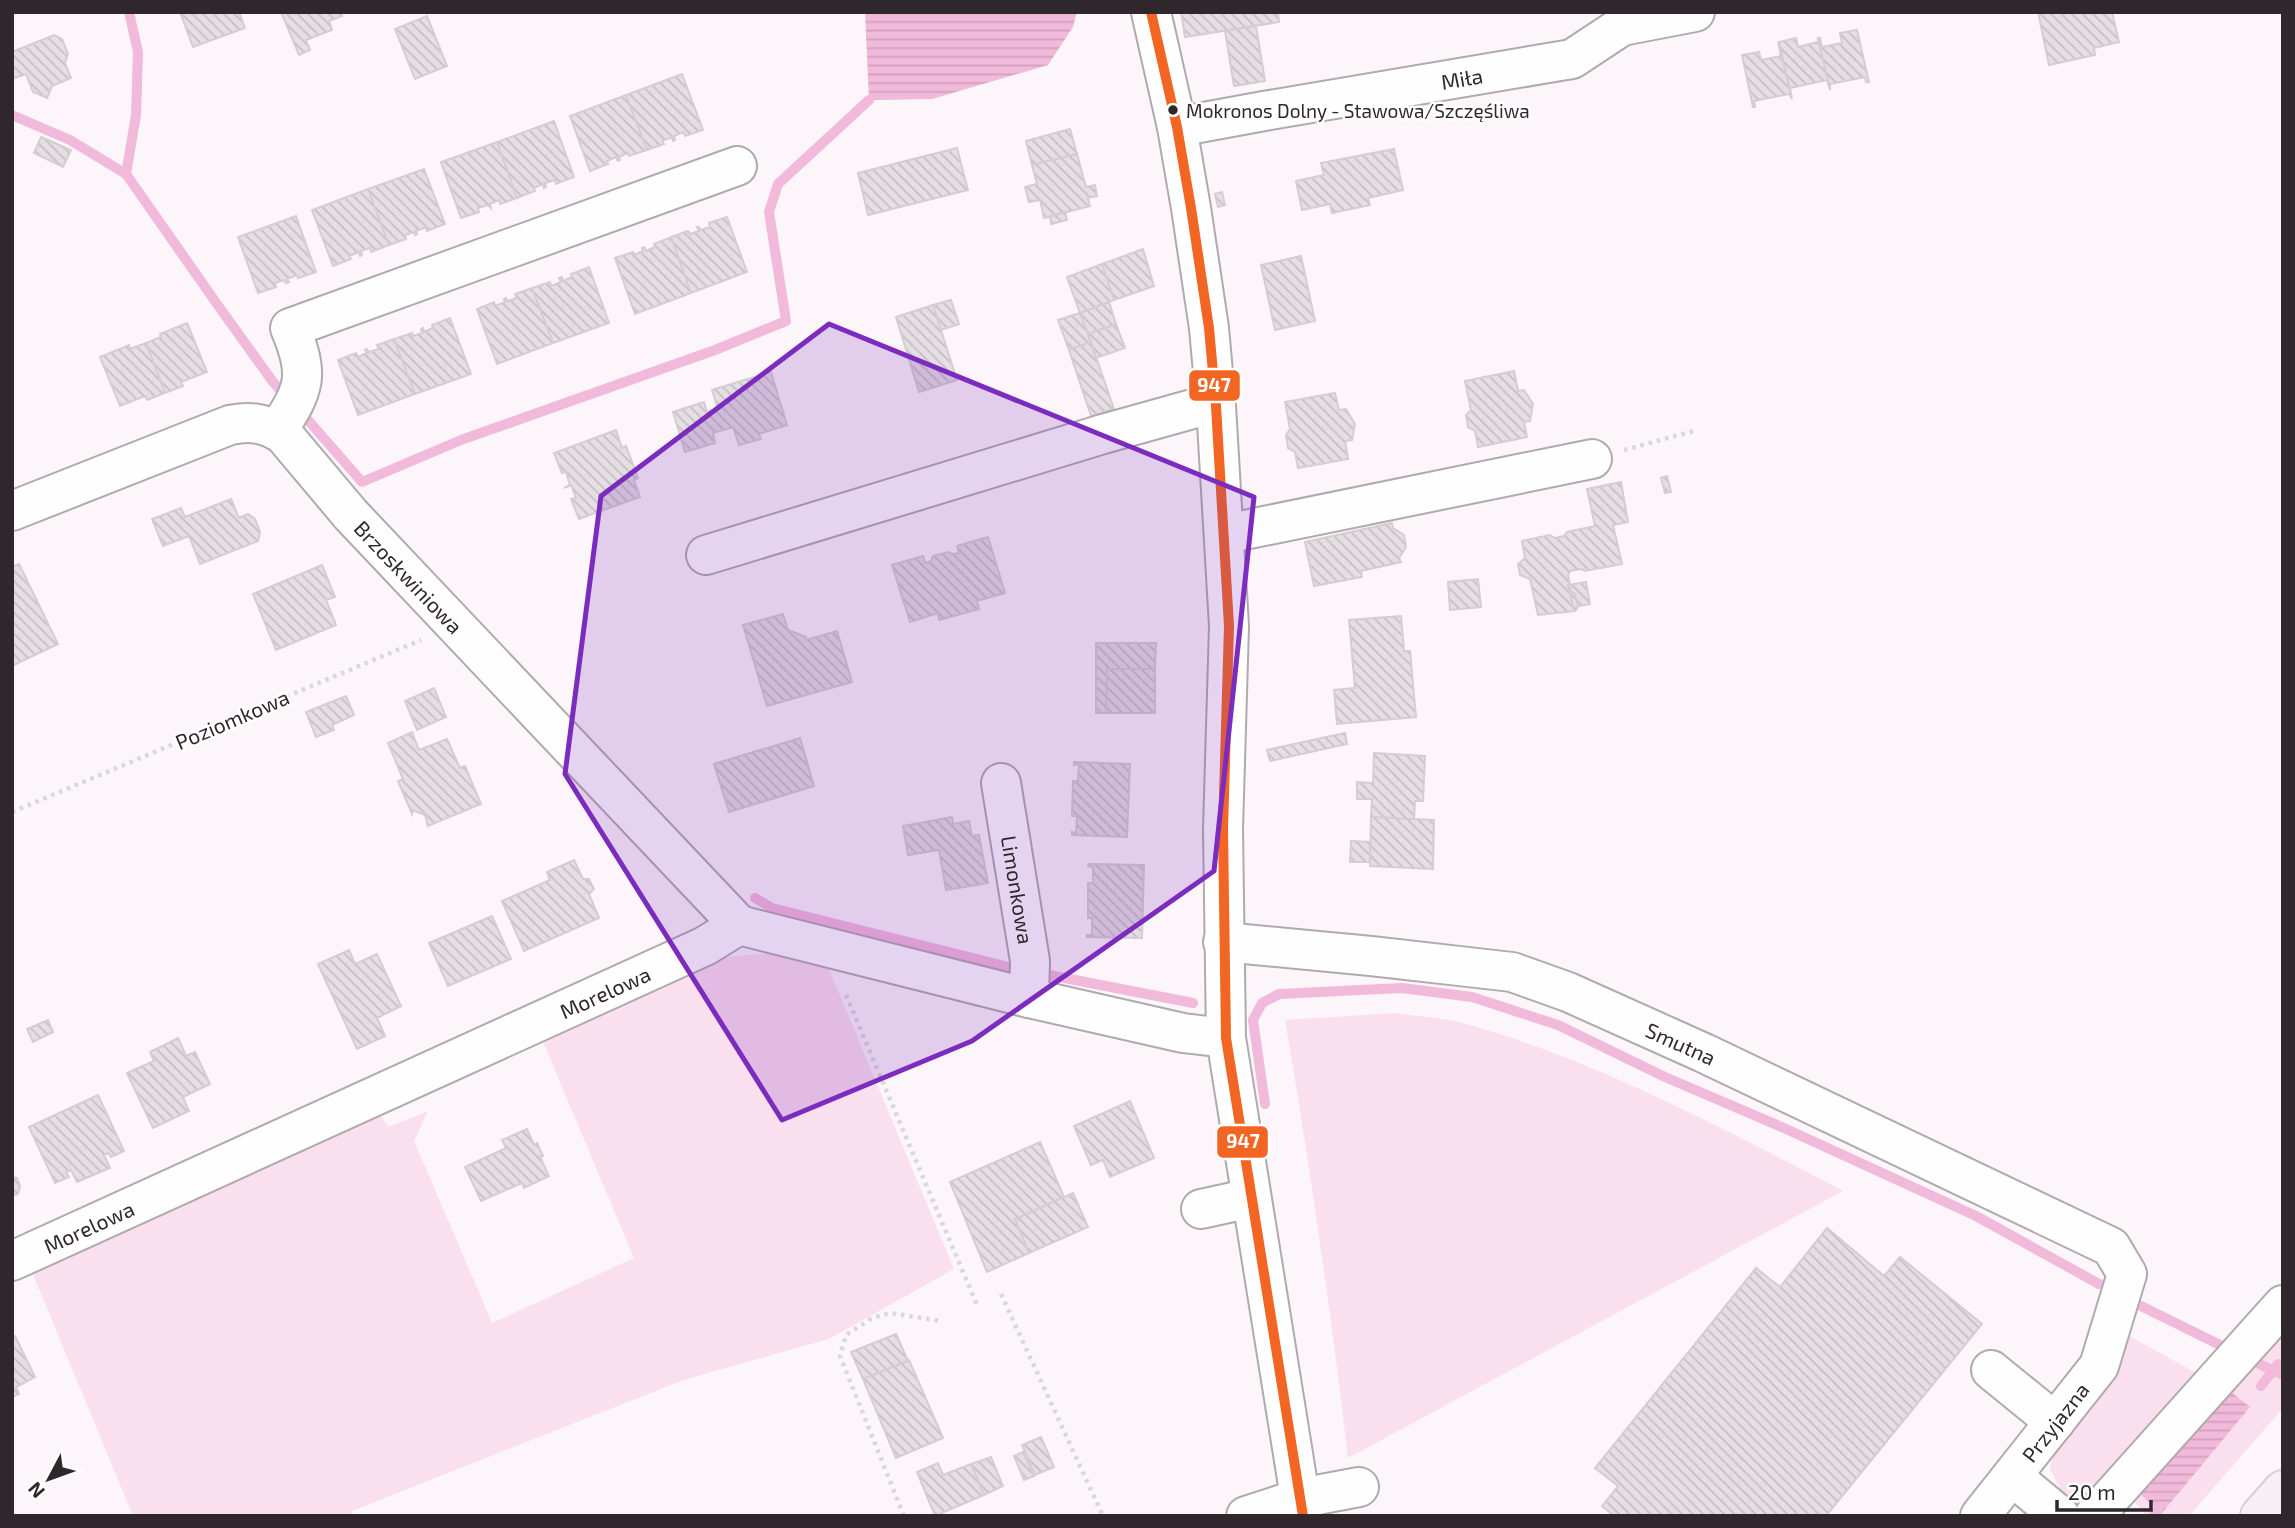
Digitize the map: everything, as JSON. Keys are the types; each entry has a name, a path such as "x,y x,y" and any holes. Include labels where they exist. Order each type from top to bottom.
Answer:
{"highway":[{"path":"2260,1516 2283,1489"}],"street":[{"path":"1151,12 1177,127 1209,328 1216,406 1229,626 1223,943 1226,1038 1302,1507"},
{"name":"Miła","path":"1177,127 1572,59 1622,26 1695,12"},
{"path":"277,431 299,394 303,378 300,351 290,328 737,166"},
{"path":"706,555 1103,434 1196,408 1216,406"},
{"name":"Brzoskwiniowa","path":"12,511 230,425 251,421 267,425 298,451 351,515 448,620 740,925"},
{"path":"1225,534 1592,459"},
{"name":"Limonkowa","path":"1001,783 1030,981"},
{"path":"740,925 1030,981 1183,1033 1226,1038"},
{"name":"Morelowa","path":"12,1261 705,946 740,925"},
{"name":"Smutna","path":"1223,943 1512,972 1568,992 1704,1053 2111,1247"},
{"path":"1201,1209 1251,1198"},
{"name":"Przyjazna","path":"1980,1516 2099,1366 2127,1275 2111,1247"},
{"path":"2094,1516 2283,1305"},
{"path":"1991,1370 2055,1422"},
{"path":"2013,1476 2060,1516"},
{"path":"1246,1516 1302,1507 1359,1487"}],"path":[{"path":"1592,459 1694,431"},
{"name":"Poziomkowa","path":"12,812 427,638 448,620"},
{"path":"846,995 887,1087 976,1305"},
{"path":"1001,1294 1103,1516"},
{"path":"904,1516 840,1356 846,1335 872,1318 890,1313 941,1321"}],"highlighted area":[{"path":"829,324 1254,497 1214,871 972,1041 782,1120 565,774 601,496"}],"shaded area":[{"path":"865,12 1077,12 1073,27 1048,65 932,99 869,100"},
{"path":"783,952 826,962 954,1269 829,1339 686,1379 352,1511 353,1516 133,1516 32,1272 378,1113 389,1127 428,1111 414,1141 492,1323 634,1258 541,1037 715,958"},
{"path":"1397,1013 1461,1023 1518,1040 1614,1077 1843,1191 1348,1458 1320,1239 1285,1020"},
{"path":"2283,1324 2283,1408 2189,1516 2146,1516 2130,1496"},
{"path":"2124,1333 2198,1374 2087,1502 2062,1492 2050,1469 2054,1452"},
{"path":"2230,1391 2250,1407 2162,1513 2139,1493"}],"building":[{"path":"180,12 239,12 245,28 193,47"},
{"path":"281,12 340,12 342,16 329,21 332,30 306,40 310,50 299,55"},
{"path":"1181,12 1278,12 1279,22 1185,37"},
{"path":"2038,12 2112,12 2119,42 2094,48 2095,55 2049,65"},
{"path":"427,16 447,66 415,79 395,29"},
{"path":"1256,26 1265,81 1234,86 1225,31"},
{"path":"1857,30 1869,82 1866,82 1865,77 1830,84 1830,90 1818,38 1822,47 1842,43 1840,33"},
{"path":"54,35 62,39 68,54 65,63 71,78 52,86 47,98 33,92 26,74 12,79 12,52"},
{"path":"1796,38 1798,47 1818,42 1818,38 1830,90 1827,80 1790,88 1792,99 1779,42"},
{"path":"1778,42 1792,99 1789,94 1754,101 1753,107 1742,55 1759,52 1761,60 1781,56"},
{"path":"682,74 703,130 685,136 684,132 674,136 673,141 672,137 662,141 664,144 647,150 626,95"},
{"path":"626,95 647,150 629,156 628,153 619,157 618,161 616,157 607,161 608,164 590,171 570,116"},
{"path":"554,121 574,177 556,184 555,180 545,183 546,187 544,188 543,184 534,188 535,191 517,198 497,142"},
{"path":"1070,129 1077,154 1032,165 1026,141"},
{"path":"41,137 71,150 63,167 34,153"},
{"path":"497,142 517,198 500,204 499,200 490,204 491,208 488,205 478,208 479,212 461,218 441,162"},
{"path":"957,148 968,190 868,215 858,173"},
{"path":"1394,149 1403,190 1368,198 1370,205 1332,213 1330,204 1302,210 1296,181 1324,175 1321,163"},
{"path":"1077,154 1086,187 1095,185 1097,196 1088,198 1090,206 1044,218 1040,200 1029,202 1025,187 1037,184 1032,165"},
{"path":"424,169 445,224 427,231 426,227 416,231 415,235 414,232 405,235 406,239 389,245 368,189"},
{"path":"368,189 389,245 371,252 370,248 361,251 362,255 360,256 359,252 349,256 351,259 333,266 312,210"},
{"path":"1222,192 1225,205 1218,207 1215,194"},
{"path":"1065,212 1067,220 1051,224 1050,216"},
{"path":"296,216 316,272 298,278 297,275 287,279 289,282 284,280 275,283 276,287 258,293 238,237"},
{"path":"727,217 747,272 691,293 671,237 688,231 690,234 699,231 697,227 701,230 710,227 709,223"},
{"path":"671,237 691,293 635,314 615,258 633,252 634,255 643,251 644,247 646,251 655,247 654,244"},
{"path":"1143,249 1154,286 1114,300 1102,264"},
{"path":"1301,256 1315,321 1275,330 1261,265"},
{"path":"1102,264 1114,300 1080,313 1067,277"},
{"path":"589,267 609,323 553,343 532,288 550,282 551,286 561,282 559,278 562,277 563,281 572,277 571,274"},
{"path":"532,288 553,343 497,364 477,309 494,302 495,306 505,302 506,298 507,301 517,298 515,294"},
{"path":"951,300 959,324 941,330 933,305"},
{"path":"1109,302 1116,324 1088,334 1080,313"},
{"path":"933,305 957,380 919,392 896,317"},
{"path":"1080,313 1091,342 1069,350 1058,320"},
{"path":"450,318 471,374 415,394 394,339 422,333 421,329 423,328 424,332 433,328 432,325"},
{"path":"187,323 207,372 181,382 183,386 165,393 146,343"},
{"path":"1116,324 1125,348 1096,358 1088,334"},
{"path":"394,339 415,394 358,415 338,360 356,353 358,357 367,353 367,349 369,352 379,349 377,345"},
{"path":"1091,342 1114,409 1091,416 1069,350"},
{"path":"146,343 165,393 147,400 145,396 120,406 100,357 129,345 130,349"},
{"path":"1514,371 1518,391 1524,390 1533,404 1530,421 1524,422 1527,437 1478,447 1475,431 1468,427 1466,415 1471,410 1465,381"},
{"path":"771,372 787,425 759,434 761,439 739,445 733,427 713,433 715,443 685,452 673,412 704,402 707,412 718,409 712,390"},
{"path":"1335,393 1339,410 1346,409 1355,424 1352,440 1345,441 1348,459 1298,468 1295,452 1288,448 1286,435 1290,429 1285,402"},
{"path":"616,430 622,448 626,446 638,478 634,480 640,497 579,519 571,499 576,498 571,485 564,488 570,485 566,472 562,473 554,453"},
{"path":"1667,476 1671,492 1665,493 1661,478"},
{"path":"1621,482 1628,522 1613,525 1622,564 1570,571 1568,575 1571,592 1575,594 1578,607 1575,611 1538,615 1530,579 1520,575 1518,564 1525,558 1522,541 1550,535 1555,538 1564,536 1567,532 1595,526 1587,489"},
{"path":"231,499 239,518 248,514 255,519 260,532 258,541 200,564 189,536 163,546 152,519 181,508 185,517"},
{"path":"1392,523 1393,528 1404,535 1406,547 1399,558 1401,562 1361,571 1362,577 1314,586 1305,542"},
{"path":"988,537 1005,593 977,601 979,609 939,620 938,613 910,622 892,565 923,556 925,563 931,561 933,556 948,552 959,553 957,546"},
{"path":"19,564 58,644 12,666 12,567"},
{"path":"322,565 335,597 326,600 336,625 276,650 253,594"},
{"path":"1478,579 1481,607 1450,610 1448,582"},
{"path":"1586,582 1590,604 1573,607 1568,585"},
{"path":"783,614 788,630 806,637 806,640 837,631 852,682 767,706 743,625"},
{"path":"1401,616 1404,651 1410,651 1416,717 1337,724 1334,690 1355,688 1349,620"},
{"path":"1096,643 1156,643 1155,669 1107,669 1106,713 1096,713"},
{"path":"1107,669 1155,669 1155,713 1106,713"},
{"path":"434,688 446,717 417,730 405,701"},
{"path":"346,696 354,715 332,725 334,730 316,737 306,712"},
{"path":"412,732 419,750 447,739 460,768 465,766 481,804 428,826 425,815 413,810 412,814 398,781 403,779 388,743"},
{"path":"1345,733 1347,744 1270,761 1267,750"},
{"path":"800,738 814,786 729,812 714,764"},
{"path":"1374,753 1425,756 1423,801 1415,801 1414,819 1371,817 1372,799 1357,799 1357,782 1373,783"},
{"path":"1074,762 1130,764 1127,837 1072,835 1072,832 1076,833 1077,816 1072,816 1073,781 1078,781 1079,764 1074,765"},
{"path":"952,817 953,824 969,821 972,836 979,835 988,883 946,890 939,850 908,855 903,826"},
{"path":"1371,817 1434,820 1433,869 1370,866"},
{"path":"1351,841 1370,842 1370,862 1350,862"},
{"path":"574,860 583,879 589,879 594,889 589,894 599,918 524,951 502,901 550,880 547,872"},
{"path":"1144,865 1142,938 1087,937 1092,935 1092,918 1088,918 1088,883 1093,883 1093,867 1088,866"},
{"path":"492,916 511,959 448,986 429,943"},
{"path":"349,950 355,964 377,954 401,1006 377,1018 385,1036 357,1049 318,964"},
{"path":"48,1020 53,1032 33,1042 27,1029"},
{"path":"178,1038 186,1056 195,1052 210,1084 183,1097 189,1111 153,1128 127,1073 154,1061 150,1052"},
{"path":"98,1095 124,1151 111,1157 108,1153 104,1155 110,1168 77,1182 71,1170 66,1172 69,1177 55,1183 29,1127"},
{"path":"1130,1101 1154,1158 1110,1177 1103,1160 1091,1165 1074,1126"},
{"path":"527,1129 534,1145 537,1143 549,1176 524,1188 522,1183 481,1201 465,1167 506,1148 502,1140"},
{"path":"1040,1142 1064,1197 1015,1219 1029,1253 987,1272 950,1182"},
{"path":"12,1177 17,1178 20,1186 18,1194 12,1196"},
{"path":"1073,1193 1088,1227 1029,1253 1015,1219"},
{"path":"1827,1228 1884,1276 1900,1257 1982,1324 1826,1516 1614,1516 1602,1506 1618,1486 1595,1468 1756,1268 1780,1287"},
{"path":"896,1334 908,1361 863,1379 851,1352"},
{"path":"15,1336 35,1377 16,1387 19,1394 12,1397 12,1337"},
{"path":"909,1360 943,1438 896,1458 863,1379"},
{"path":"1041,1437 1054,1467 1035,1475 1022,1445"},
{"path":"1023,1452 1034,1476 1024,1480 1014,1456"},
{"path":"991,1457 1003,1486 984,1495 971,1464"},
{"path":"938,1463 943,1475 971,1464 984,1495 935,1516 917,1472"}],"waterway":[{"path":"126,174 136,115 138,52 129,12"},
{"path":"300,411 362,482 461,440 715,350 786,321 769,212 778,184 869,100"},
{"path":"12,115 70,140 126,174 273,382 288,398"},
{"path":"755,898 772,908 1020,970"},
{"path":"1039,973 1193,1003"},
{"path":"1265,1104 1253,1020 1262,1003 1279,994 1402,988 1472,997 1558,1025 1665,1077 1784,1128 1976,1216 2099,1284"},
{"path":"2141,1306 2222,1346"},
{"path":"2257,1363 2283,1375"},
{"path":"2261,1386 2278,1364"},
{"path":"2154,1516 2158,1509"}],"transit line":[{"name":"947","path":"1151,12 1177,127 1191,208 1209,328 1216,406 1229,626 1223,829 1226,1038 1303,1516"}],"place":[{"name":"Mokronos Dolny - Stawowa/Szczęśliwa","path":"1173,110"}]}
